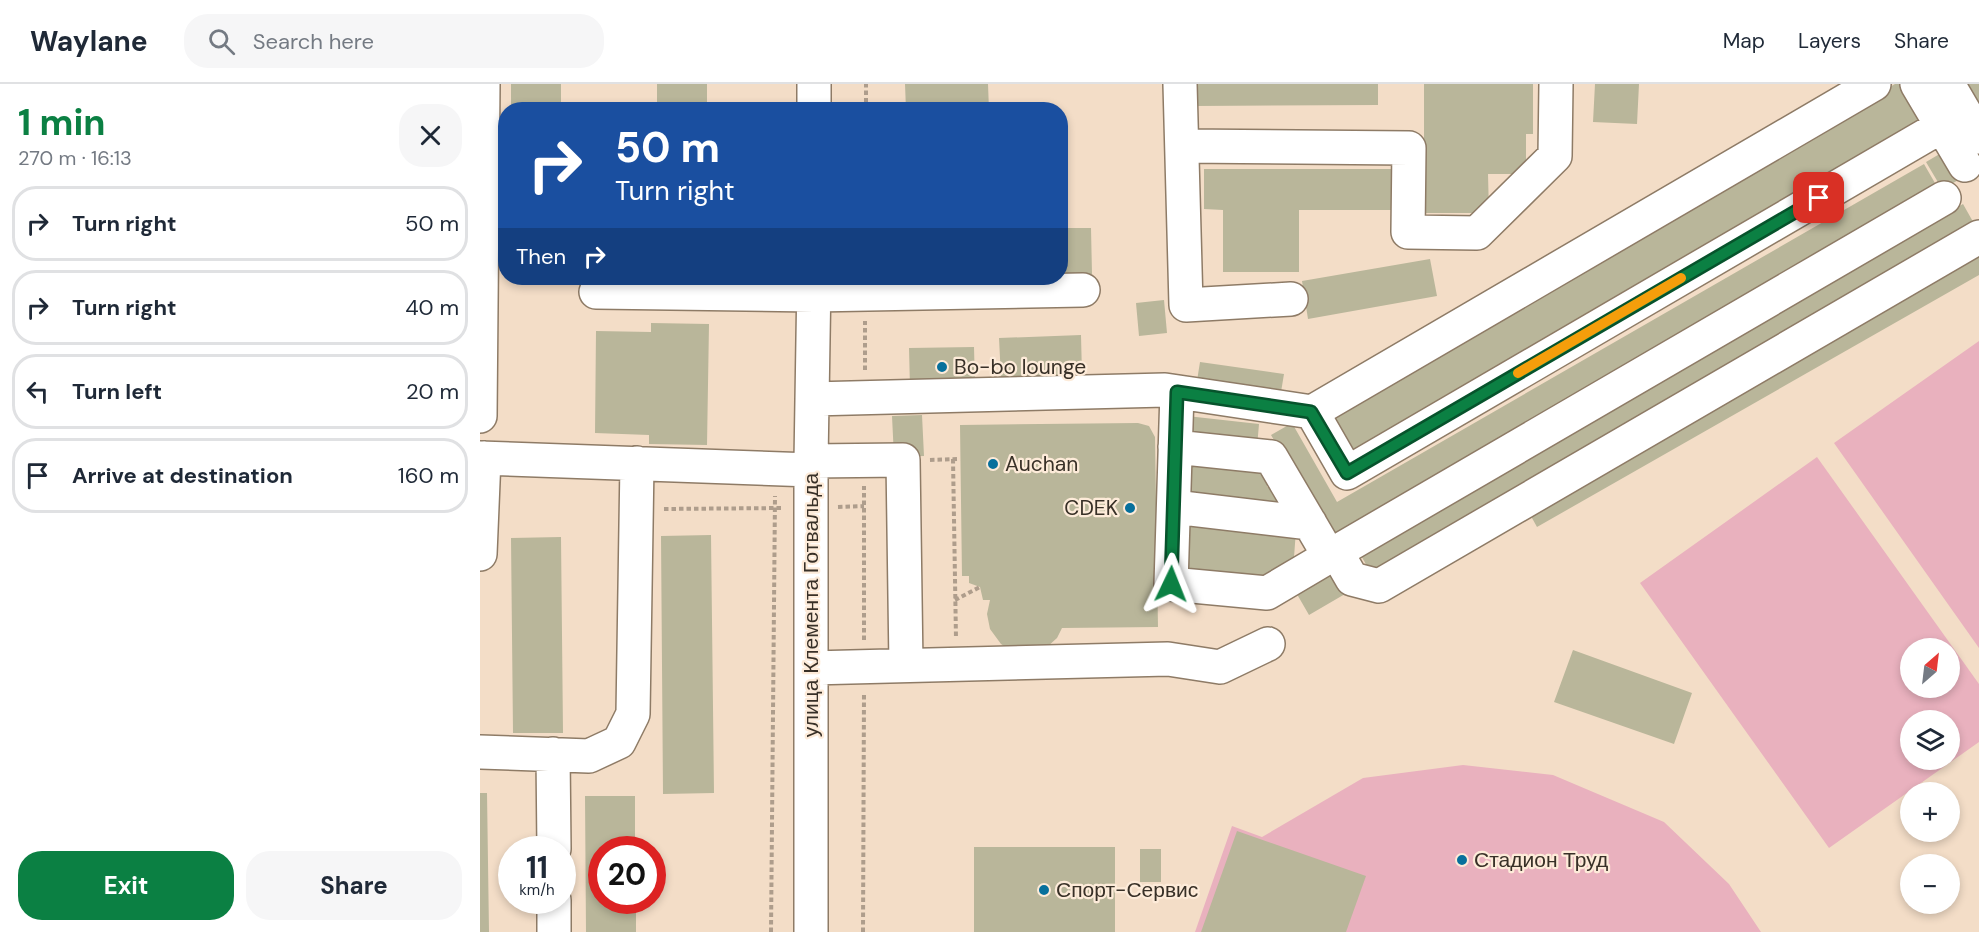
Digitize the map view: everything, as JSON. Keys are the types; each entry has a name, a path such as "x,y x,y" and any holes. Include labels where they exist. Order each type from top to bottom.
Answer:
{"street":[{"path":"480,416 483,84"},
{"path":"814,84 814,102"},
{"path":"1180,84 1186,305 1291,299"},
{"path":"1182,146 1409,148 1408,232 1477,233 1555,156 1556,84"},
{"path":"812,399 1165,390 1311,412 1874,84"},
{"path":"1917,84 1942,126 1972,151"},
{"path":"1948,84 1972,151"},
{"path":"1311,412 1347,473 1942,126"},
{"path":"1177,392 1171,584 1267,592 1944,198"},
{"path":"1175,447 1271,457 1325,549 1341,560 1352,579 1379,586 1979,237"},
{"path":"596,292 814,286 865,294 1083,290"},
{"name":"улица Клемента Готвальда","path":"811,932 811,466 814,286"},
{"path":"480,554 482,458 775,468 903,460 906,665"},
{"path":"480,752 589,756 619,742 633,714 637,463"},
{"path":"1174,507 1310,523"},
{"path":"811,668 906,665 981,657 1168,659 1220,667 1268,644"},
{"path":"553,754 554,836"},
{"path":"554,914 554,932"}],"path":[{"path":"866,84 866,102"},
{"path":"865,294 865,397"},
{"path":"952,459 955,600 981,657"},
{"path":"863,932 864,462"},
{"path":"771,932 775,468"},
{"path":"637,509 864,506"},
{"path":"955,600 980,587"}],"shaded area":[{"path":"1979,341 1979,648 1834,443"},
{"path":"1817,457 1946,638 1900,638 1900,698 1960,698 1960,657 1979,684 1979,742 1960,755 1960,710 1900,710 1900,770 1939,770 1922,782 1900,782 1900,798 1829,848 1640,583"},
{"name":"Стадион Труд","path":"1463,765 1553,775 1664,822 1729,884 1761,932 1195,932 1232,826 1262,837 1363,778"}],"building":[{"path":"511,84 561,84 561,102 511,102"},
{"path":"657,84 707,84 707,102 657,102"},
{"path":"905,84 988,84 989,102 906,102"},
{"path":"1195,84 1378,84 1378,105 1195,106"},
{"path":"1424,84 1533,84 1533,134 1526,134 1526,174 1488,174 1489,213 1424,213"},
{"path":"1595,84 1639,84 1637,124 1593,122"},
{"path":"1895,84 1900,84 1926,129 1357,463 1329,416"},
{"path":"1960,84 1979,84 1979,116"},
{"path":"1948,149 1964,177 1942,189 1926,162"},
{"path":"1924,164 1939,190 1332,540 1271,435 1292,423 1337,502"},
{"path":"1204,169 1398,169 1399,210 1299,210 1299,272 1223,272 1223,210 1204,209"},
{"path":"1963,204 1976,227 1372,575 1359,552"},
{"path":"1068,228 1091,228 1092,274 1068,274"},
{"path":"1979,251 1979,275 1537,527 1527,509"},
{"path":"1430,259 1437,296 1308,319 1302,281"},
{"path":"1164,300 1167,333 1139,336 1136,303"},
{"path":"651,323 709,324 707,445 649,444 649,435 595,433 596,331 651,332"},
{"path":"1081,335 1082,375 1001,378 999,338"},
{"name":"Bo-bo lounge","path":"974,347 975,386 910,388 909,348"},
{"path":"1200,362 1284,374 1280,398 1196,387"},
{"path":"922,415 924,456 894,457 892,416"},
{"path":"1187,416 1259,424 1257,447 1184,439"},
{"path":"1138,423 1149,426 1155,437 1158,627 1062,628 1057,638 1047,647 1010,650 1001,644 990,629 987,614 990,600 983,600 980,587 969,583 969,576 962,576 960,425"},
{"path":"1187,457 1270,467 1267,487 1283,489 1280,515 1182,504"},
{"path":"1180,521 1296,530 1293,571 1277,581 1176,573"},
{"path":"711,535 714,793 663,794 661,536"},
{"path":"561,537 563,733 513,733 511,538"},
{"path":"1330,568 1345,594 1309,615 1294,589"},
{"path":"1573,650 1692,693 1674,744 1554,702"},
{"path":"480,793 487,793 489,932 480,932"},
{"path":"585,796 635,796 635,836 588,836 588,914 636,914 636,932 586,932"},
{"path":"1237,831 1366,876 1346,932 1201,932"},
{"name":"Спорт-Сервис","path":"974,847 1115,847 1115,932 974,932"},
{"path":"1140,849 1161,849 1161,882 1140,882"}],"slow traffic":[{"path":"1518,373 1681,278"}],"place":[{"name":"Bo-bo lounge","path":"942,367"},
{"name":"Auchan","path":"993,464"},
{"name":"CDEK","path":"1130,508"},
{"name":"Стадион Труд","path":"1462,860"},
{"name":"Спорт-Сервис","path":"1044,890"}],"route":[{"path":"1171,584 1177,392 1311,412 1347,473 1819,198"}]}
